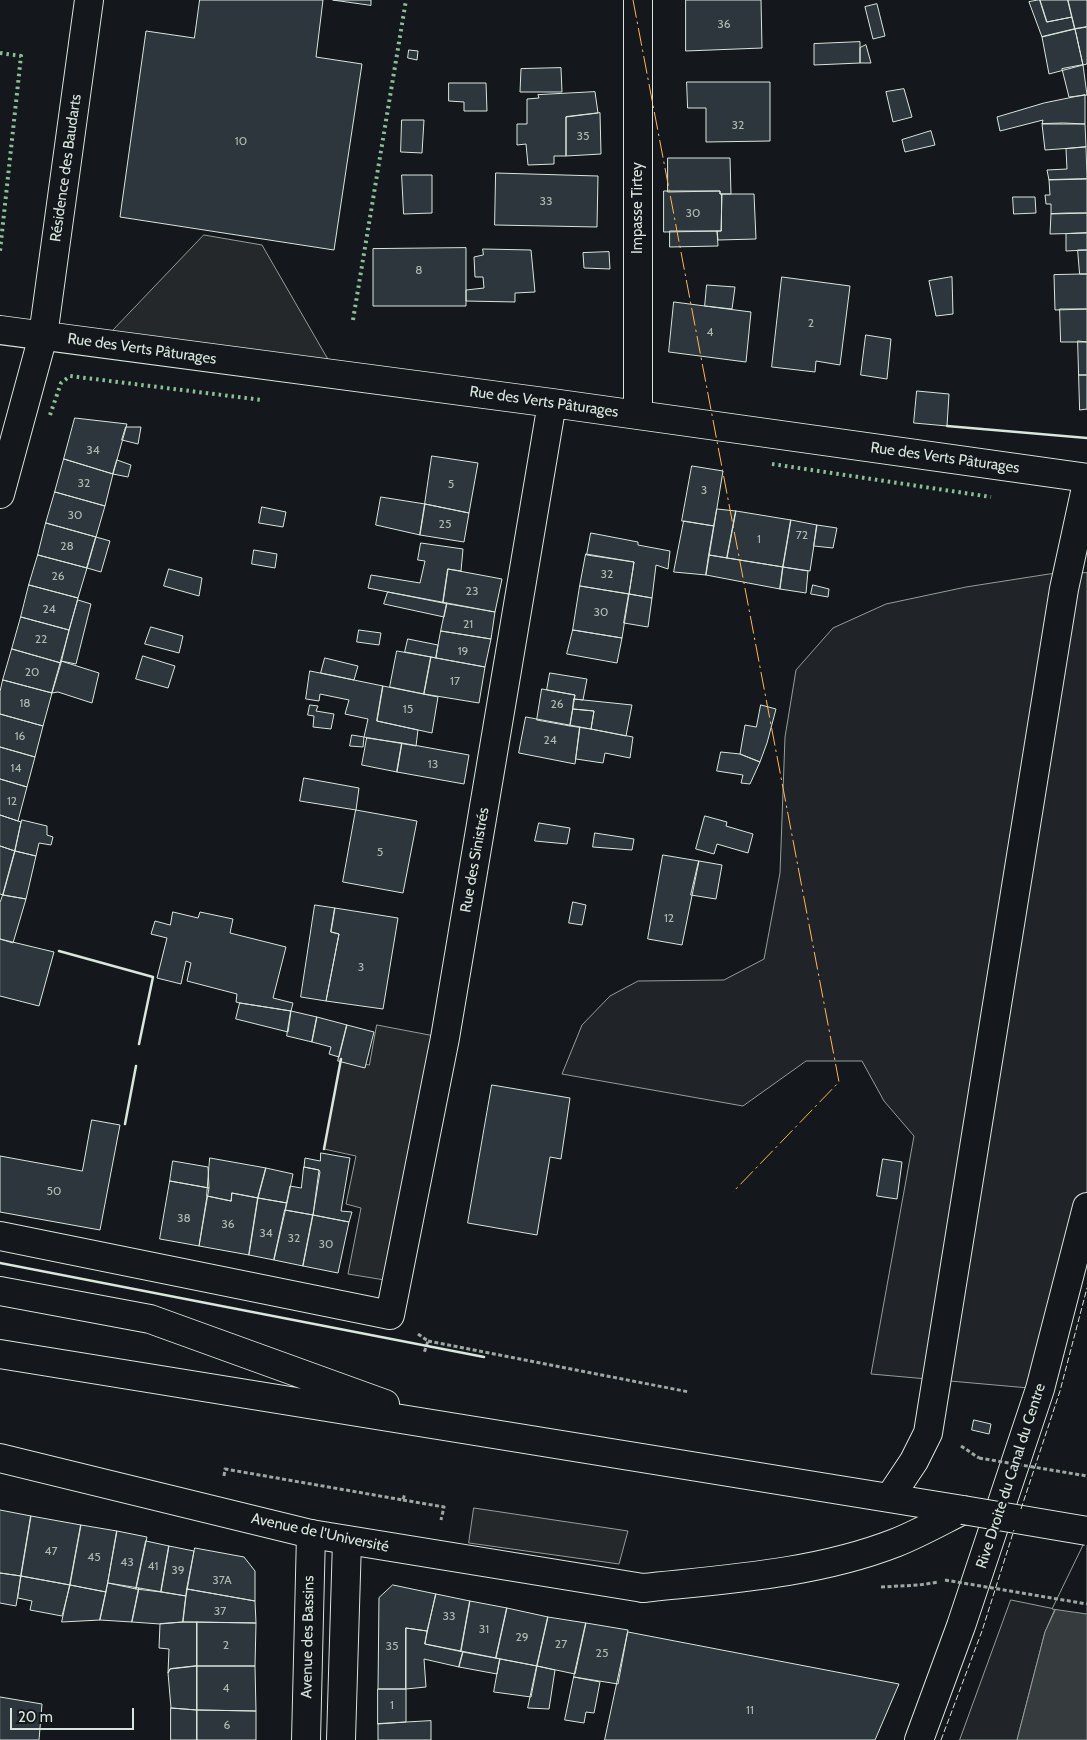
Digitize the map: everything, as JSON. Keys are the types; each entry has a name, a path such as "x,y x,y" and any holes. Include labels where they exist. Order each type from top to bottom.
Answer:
{"main road":[{"name":"Résidence des Baudarts","path":"0,494 43,336 90,0"},
{"name":"Impasse Tirtey","path":"638,0 638,415"},
{"name":"Rue des Verts Pâturages","path":"0,330 552,403 1087,478"},
{"name":"Rue des Sinistrés","path":"0,1236 390,1315 445,1038 552,403"},
{"path":"890,1497 914,1461 928,1433 1060,615 1072,545 1087,483"},
{"name":"Rive Droite du Canal du Centre","path":"919,1740 961,1626 1040,1389 1087,1207"},
{"path":"0,1291 150,1319 448,1427"},
{"path":"0,1354 890,1497 1087,1531"},
{"name":"Avenue de l'Université","path":"0,1458 311,1534 644,1588 728,1579 815,1566 894,1543 964,1510"},
{"name":"Avenue des Bassins","path":"306,1740 311,1534"},
{"path":"341,1740 347,1540"}],"path":[{"path":"428,1341 689,1392"},
{"path":"979,1458 1087,1476"},
{"path":"219,1511 225,1469 444,1507"},
{"path":"403,1500 405,1493"},
{"path":"945,1580 1087,1604"}],"shaded area":[{"path":"204,235 262,245 337,375 101,343"},
{"path":"1087,573 1087,1207 1040,1389 871,1374 914,1136 884,1101 862,1061 806,1061 743,1106 562,1074 582,1025 610,996 638,981 724,980 764,959 780,873 785,737 796,670 833,628 886,604 966,587 1049,574"},
{"path":"377,1025 445,1038 397,1282 348,1274 361,1208 346,1204 356,1156 324,1149 341,1059 369,1065"},
{"path":"474,1508 628,1531 619,1564 469,1543"},
{"path":"1087,1542 1087,1740 1017,1740 1045,1632"},
{"path":"1011,1600 1055,1609 1045,1632 1017,1740 960,1740"}],"pier":[{"path":"1087,1540 1087,1614 1052,1609 1085,1541"}],"building":[{"path":"200,0 323,0 316,57 362,64 334,250 120,217 146,31 194,38"},
{"path":"333,0 371,0 371,5"},
{"path":"686,0 761,0 762,48 686,51"},
{"path":"1040,0 1068,0 1072,17 1047,22"},
{"path":"1040,0 1047,22 1072,17 1075,29 1042,37 1029,2"},
{"path":"1068,0 1087,0 1087,27 1075,29"},
{"path":"877,4 885,36 873,39 865,7"},
{"path":"1087,27 1087,64 1083,65 1075,29"},
{"path":"1075,29 1083,65 1049,74 1042,37"},
{"path":"860,42 860,63 814,65 814,44"},
{"path":"866,45 871,63 860,63 860,48"},
{"path":"409,50 418,51 417,60 408,58"},
{"path":"1083,65 1087,95 1069,97 1062,69"},
{"path":"561,68 562,92 520,92 521,69"},
{"path":"687,82 770,82 770,141 706,142 706,108 688,108"},
{"path":"449,83 486,83 487,111 464,111 464,102 449,101"},
{"path":"904,89 912,117 893,122 886,92"},
{"path":"595,92 598,113 566,117 566,156 554,156 554,164 528,165 526,144 517,145 517,124 527,124 527,99 539,98 538,95"},
{"path":"1085,95 1085,124 1042,124 1043,120 1000,131 997,117 1044,103"},
{"path":"600,113 601,154 566,156 566,117"},
{"path":"402,120 424,120 422,153 401,152"},
{"path":"1042,124 1085,124 1086,147 1045,150"},
{"path":"931,131 935,145 905,152 902,140"},
{"path":"1086,147 1087,179 1049,180 1047,170 1067,169 1066,149"},
{"path":"668,158 730,158 731,194 720,194 720,191 668,192"},
{"path":"496,173 598,176 597,227 495,225"},
{"path":"402,175 432,175 432,213 404,214"},
{"path":"1087,179 1087,213 1051,214 1051,204 1046,204 1045,195 1050,195 1049,180"},
{"path":"664,191 720,191 720,194 722,194 721,231 664,232"},
{"path":"722,194 754,194 756,239 718,240 717,231 721,231"},
{"path":"1013,197 1035,197 1036,213 1014,214"},
{"path":"1087,213 1087,233 1050,234 1051,214"},
{"path":"670,231 717,231 718,246 670,247"},
{"path":"1087,233 1087,250 1066,251 1066,234"},
{"path":"466,248 466,306 373,306 373,249"},
{"path":"483,249 531,250 535,292 515,293 515,302 466,301 466,290 484,288 483,277 475,277 474,257 483,255"},
{"path":"1078,250 1087,250 1087,274 1080,274"},
{"path":"609,252 610,269 584,268 583,253"},
{"path":"1087,274 1087,309 1055,310 1054,275"},
{"path":"782,277 850,286 840,365 816,361 815,372 772,367"},
{"path":"952,277 953,314 936,316 929,281"},
{"path":"707,285 735,287 732,309 705,306"},
{"path":"674,302 751,312 746,362 669,352"},
{"path":"1060,309 1087,309 1087,342 1061,342"},
{"path":"866,335 891,339 887,379 861,375"},
{"path":"1078,341 1087,342 1087,375 1079,375"},
{"path":"1079,375 1087,375 1087,409 1080,410"},
{"path":"917,391 949,394 947,426 914,423"},
{"path":"75,418 127,424 113,474 64,459"},
{"path":"126,427 141,427 138,444 122,440"},
{"path":"432,456 478,463 469,513 425,504"},
{"path":"64,459 113,474 105,506 55,492"},
{"path":"117,460 131,465 128,477 113,474"},
{"path":"692,466 723,471 714,526 682,521"},
{"path":"55,492 105,506 96,537 46,523"},
{"path":"381,497 425,504 420,535 376,525"},
{"path":"425,504 469,513 464,542 420,535"},
{"path":"262,507 286,512 283,527 259,523"},
{"path":"717,509 736,511 727,558 709,555"},
{"path":"736,511 791,520 783,567 727,558"},
{"path":"791,520 817,525 810,571 783,567"},
{"path":"684,521 714,526 706,575 674,572"},
{"path":"46,523 96,537 87,568 38,555"},
{"path":"817,525 837,528 833,548 814,546"},
{"path":"591,533 638,542 638,545 670,551 668,569 656,565 652,598 629,594 634,562 587,555"},
{"path":"96,537 110,541 101,572 87,568"},
{"path":"421,543 463,549 461,571 448,569 443,603 368,588 371,575 420,583 425,561 418,560"},
{"path":"254,550 277,554 275,568 252,564"},
{"path":"586,554 634,562 629,594 580,586"},
{"path":"38,555 87,568 78,598 29,585"},
{"path":"709,555 783,567 780,589 706,575"},
{"path":"783,567 808,571 806,593 780,589"},
{"path":"169,569 202,578 199,596 164,586"},
{"path":"448,569 502,579 495,612 443,603"},
{"path":"29,585 78,598 69,630 21,617"},
{"path":"813,585 829,589 828,597 811,594"},
{"path":"580,586 629,594 622,638 573,630"},
{"path":"388,592 447,603 444,617 384,604"},
{"path":"629,594 652,598 648,627 624,623"},
{"path":"78,600 91,604 76,664 61,661"},
{"path":"447,603 495,612 491,639 441,631"},
{"path":"21,617 69,630 61,663 12,649"},
{"path":"151,627 183,636 179,653 145,644"},
{"path":"359,630 381,633 379,645 357,642"},
{"path":"573,630 622,638 617,663 567,654"},
{"path":"441,631 491,639 485,667 436,658"},
{"path":"408,639 438,645 436,658 405,652"},
{"path":"12,649 61,663 52,693 3,680"},
{"path":"397,651 431,657 424,694 390,687"},
{"path":"143,656 175,666 168,688 136,679"},
{"path":"431,657 485,667 479,703 424,694"},
{"path":"325,658 358,666 354,680 321,673"},
{"path":"61,661 99,673 92,703 58,692 52,693"},
{"path":"310,671 383,686 377,721 418,730 416,746 364,737 368,719 345,714 349,700 320,694 319,701 306,699"},
{"path":"550,673 587,679 583,700 574,699 575,695 547,690"},
{"path":"3,680 52,693 43,726 0,714 0,692"},
{"path":"383,686 438,697 432,733 377,721"},
{"path":"542,689 575,695 570,726 537,720"},
{"path":"574,699 632,705 626,736 591,729 594,711 573,709"},
{"path":"310,705 318,706 316,711 334,714 331,729 313,727 314,716 308,715"},
{"path":"761,705 776,709 760,762 740,754 745,725 756,727"},
{"path":"573,709 594,711 591,729 570,726"},
{"path":"0,714 43,726 35,757 0,747"},
{"path":"526,717 580,727 575,764 519,753"},
{"path":"580,727 633,737 630,758 605,753 603,763 576,759"},
{"path":"352,735 364,737 363,747 350,746"},
{"path":"367,738 402,743 397,772 362,765"},
{"path":"402,743 469,755 464,784 397,772"},
{"path":"0,747 35,757 27,787 0,779"},
{"path":"721,752 740,754 760,762 750,784 741,783 743,775 717,771"},
{"path":"304,778 359,788 356,810 300,801"},
{"path":"0,779 27,787 18,821 0,815"},
{"path":"356,810 417,821 403,893 343,882"},
{"path":"0,815 21,822 15,851 0,846"},
{"path":"705,816 727,822 726,826 753,834 748,853 717,844 714,854 696,849"},
{"path":"22,820 47,826 47,835 53,837 51,845 39,843 36,856 15,851"},
{"path":"539,823 570,828 567,844 535,841"},
{"path":"595,833 634,839 632,850 593,847"},
{"path":"0,846 15,851 3,895 0,894"},
{"path":"15,851 36,856 26,899 3,895"},
{"path":"663,855 699,861 682,945 648,939"},
{"path":"699,861 722,865 716,899 691,895"},
{"path":"3,895 26,899 13,943 0,939 0,903"},
{"path":"573,902 586,905 582,925 569,923"},
{"path":"315,905 335,908 331,932 339,934 326,1001 301,997"},
{"path":"335,908 398,918 383,1009 326,1001 339,934 331,932"},
{"path":"173,912 198,918 200,912 233,919 230,933 286,947 273,998 293,1003 291,1011 236,1002 237,994 187,981 191,963 186,961 181,984 157,978 167,938 151,934 155,921 170,925"},
{"path":"0,939 54,952 39,1006 0,996"},
{"path":"240,1003 291,1011 288,1032 236,1019"},
{"path":"291,1011 317,1017 312,1042 287,1036"},
{"path":"317,1017 347,1025 339,1057 329,1054 331,1047 312,1042"},
{"path":"347,1025 374,1032 365,1068 338,1061"},
{"path":"492,1085 570,1098 561,1159 550,1157 537,1235 468,1223"},
{"path":"92,1120 120,1125 100,1230 0,1212 0,1156 82,1171"},
{"path":"321,1153 350,1158 341,1211 352,1212 349,1222 313,1215 320,1172 319,1170 304,1167 305,1158 320,1161"},
{"path":"210,1158 266,1168 258,1198 232,1193 231,1201 207,1196"},
{"path":"883,1159 902,1162 897,1199 877,1196"},
{"path":"173,1161 208,1167 209,1188 170,1181"},
{"path":"304,1167 319,1170 313,1215 285,1210 290,1186 301,1188"},
{"path":"266,1168 293,1174 287,1203 258,1198"},
{"path":"170,1181 209,1188 199,1246 160,1239"},
{"path":"232,1193 258,1198 249,1255 199,1246 207,1196 231,1201"},
{"path":"258,1198 287,1203 274,1260 249,1255"},
{"path":"285,1210 313,1215 303,1266 274,1260"},
{"path":"313,1215 349,1222 338,1273 303,1266"},
{"path":"974,1420 991,1424 989,1434 972,1430"},
{"path":"0,1510 31,1516 21,1576 0,1573"},
{"path":"31,1516 81,1525 70,1585 21,1576"},
{"path":"81,1525 117,1531 106,1592 70,1585"},
{"path":"117,1531 147,1537 136,1589 108,1583"},
{"path":"146,1541 169,1546 161,1592 136,1589"},
{"path":"169,1546 194,1551 186,1596 161,1592"},
{"path":"195,1548 244,1557 255,1571 255,1601 187,1589"},
{"path":"0,1573 21,1576 16,1606 0,1603"},
{"path":"21,1576 70,1585 62,1616 30,1610 32,1601 18,1598"},
{"path":"108,1583 139,1588 132,1622 100,1620"},
{"path":"70,1585 106,1592 100,1620 62,1622"},
{"path":"393,1585 436,1594 427,1631 406,1628 406,1689 378,1689 379,1598"},
{"path":"139,1588 186,1596 183,1622 160,1624 132,1622"},
{"path":"187,1589 255,1601 256,1623 183,1622"},
{"path":"436,1594 470,1601 461,1651 425,1644"},
{"path":"470,1601 507,1608 496,1658 461,1651"},
{"path":"507,1608 548,1617 537,1666 496,1658"},
{"path":"548,1617 586,1623 575,1674 537,1666"},
{"path":"197,1622 197,1666 170,1669 168,1673 169,1649 159,1648 160,1624"},
{"path":"197,1622 256,1623 255,1666 197,1666"},
{"path":"586,1623 628,1630 618,1684 574,1677"},
{"path":"406,1628 427,1631 425,1644 463,1652 459,1667 424,1659 426,1687 406,1689"},
{"path":"628,1632 899,1684 875,1740 605,1740"},
{"path":"463,1652 500,1659 497,1674 459,1667"},
{"path":"500,1659 537,1666 531,1697 494,1692"},
{"path":"197,1666 255,1666 256,1711 197,1710"},
{"path":"197,1666 197,1710 171,1708 168,1673 170,1669"},
{"path":"537,1666 555,1670 549,1709 528,1708"},
{"path":"574,1677 600,1682 594,1713 586,1712 584,1723 565,1720"},
{"path":"378,1689 406,1689 406,1722 378,1724"},
{"path":"0,1697 42,1704 39,1740 0,1740"},
{"path":"171,1708 197,1710 197,1740 171,1740"},
{"path":"197,1710 256,1711 256,1740 197,1740"},
{"path":"431,1721 431,1740 378,1740 378,1724"}],"hedge":[{"path":"353,320 406,0"},
{"path":"0,53 21,56 0,251"},
{"path":"50,415 61,383 70,376 262,400"},
{"path":"772,464 991,497"}],"fence":[{"path":"1021,1509 1060,1391 1087,1288"},
{"path":"941,1740 982,1631 1014,1530"}],"wall":[{"path":"947,426 1087,438"},
{"path":"59,951 153,977 139,1044"},
{"path":"324,1149 341,1059"},
{"path":"125,1124 136,1066"},
{"path":"0,1263 484,1357"}],"power":[{"path":"633,0 839,1082 733,1192"}]}
